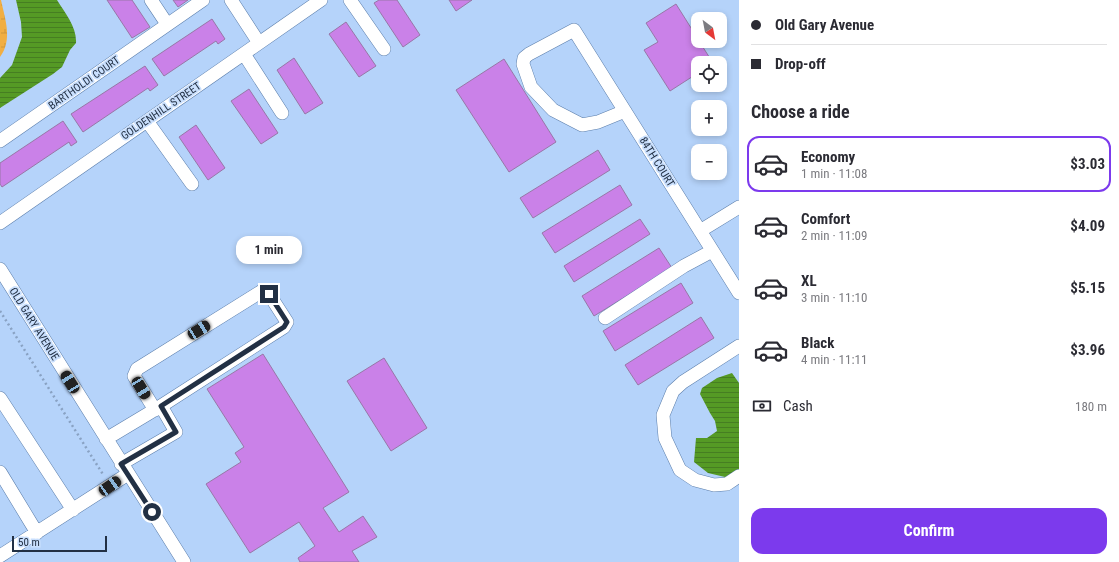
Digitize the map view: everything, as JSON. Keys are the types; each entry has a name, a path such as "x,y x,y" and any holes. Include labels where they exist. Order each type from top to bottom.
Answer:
{"street":[{"path":"151,0 167,24"},
{"name":"BARTHOLDI COURT","path":"0,141 203,0"},
{"path":"231,0 259,43"},
{"path":"350,0 384,50"},
{"name":"GOLDENHILL STREET","path":"0,223 244,54 317,1"},
{"name":"84TH COURT","path":"625,111 598,122 582,125 553,110 531,87 523,64 524,58 574,30 625,111 700,231 712,251 739,293"},
{"path":"244,54 282,113"},
{"path":"147,121 192,184"},
{"path":"700,231 739,207"},
{"path":"605,318 684,266 712,251"},
{"name":"OLD GARY AVENUE","path":"0,269 184,562"},
{"path":"0,556 73,510 125,469 176,432 158,408 134,376 137,369 262,292 269,294 287,322 284,327 158,408 106,439"},
{"path":"739,346 683,382 673,391 663,415 665,438 680,470 695,480 714,485 727,484 739,476"},
{"path":"0,398 73,510"},
{"path":"0,472 38,533"}],"path":[{"path":"0,310 104,477"}],"green space":[{"path":"0,0 6,22 7,37 4,50 0,57"}],"shaded area":[{"path":"16,0 57,0 73,26 76,43 70,50 62,67 0,108 0,78 12,65 22,37 21,22"},
{"path":"732,373 739,383 739,473 725,477 708,473 694,462 696,438 707,438 717,431 715,421 700,394 702,388 717,378"}],"building":[{"path":"107,0 132,0 150,27 132,38"},
{"path":"173,0 188,0 178,7"},
{"path":"379,0 397,0 420,35 403,47 374,3"},
{"path":"449,0 472,0 456,11"},
{"path":"676,4 691,28 691,48 703,48 709,56 691,56 691,78 670,91 644,50 658,42 646,23"},
{"path":"212,19 225,39 218,44 216,41 164,76 152,59"},
{"path":"346,22 376,66 359,77 329,34"},
{"path":"294,58 323,103 305,114 277,70"},
{"path":"504,59 556,142 509,172 456,90"},
{"path":"145,66 158,85 150,91 148,88 83,132 71,114"},
{"path":"249,89 278,133 261,144 231,101"},
{"path":"63,121 77,142 71,146 69,142 2,187 0,184 0,163"},
{"path":"196,125 225,168 208,180 179,137"},
{"path":"598,150 610,170 533,218 520,198"},
{"path":"620,185 632,205 555,253 542,233"},
{"path":"640,219 650,234 574,282 564,266"},
{"path":"659,248 672,268 594,316 582,296"},
{"path":"681,283 693,303 615,351 603,331"},
{"path":"701,317 714,338 638,385 625,365"},
{"path":"263,354 349,492 323,508 339,532 363,516 377,537 352,551 359,562 300,562 298,558 315,546 299,522 250,553 206,484 241,462 235,453 244,447 207,389"},
{"path":"384,358 427,428 391,451 347,381"}],"route":[{"path":"152,512 121,464 176,432 161,406 284,327 287,322 269,294"}]}
